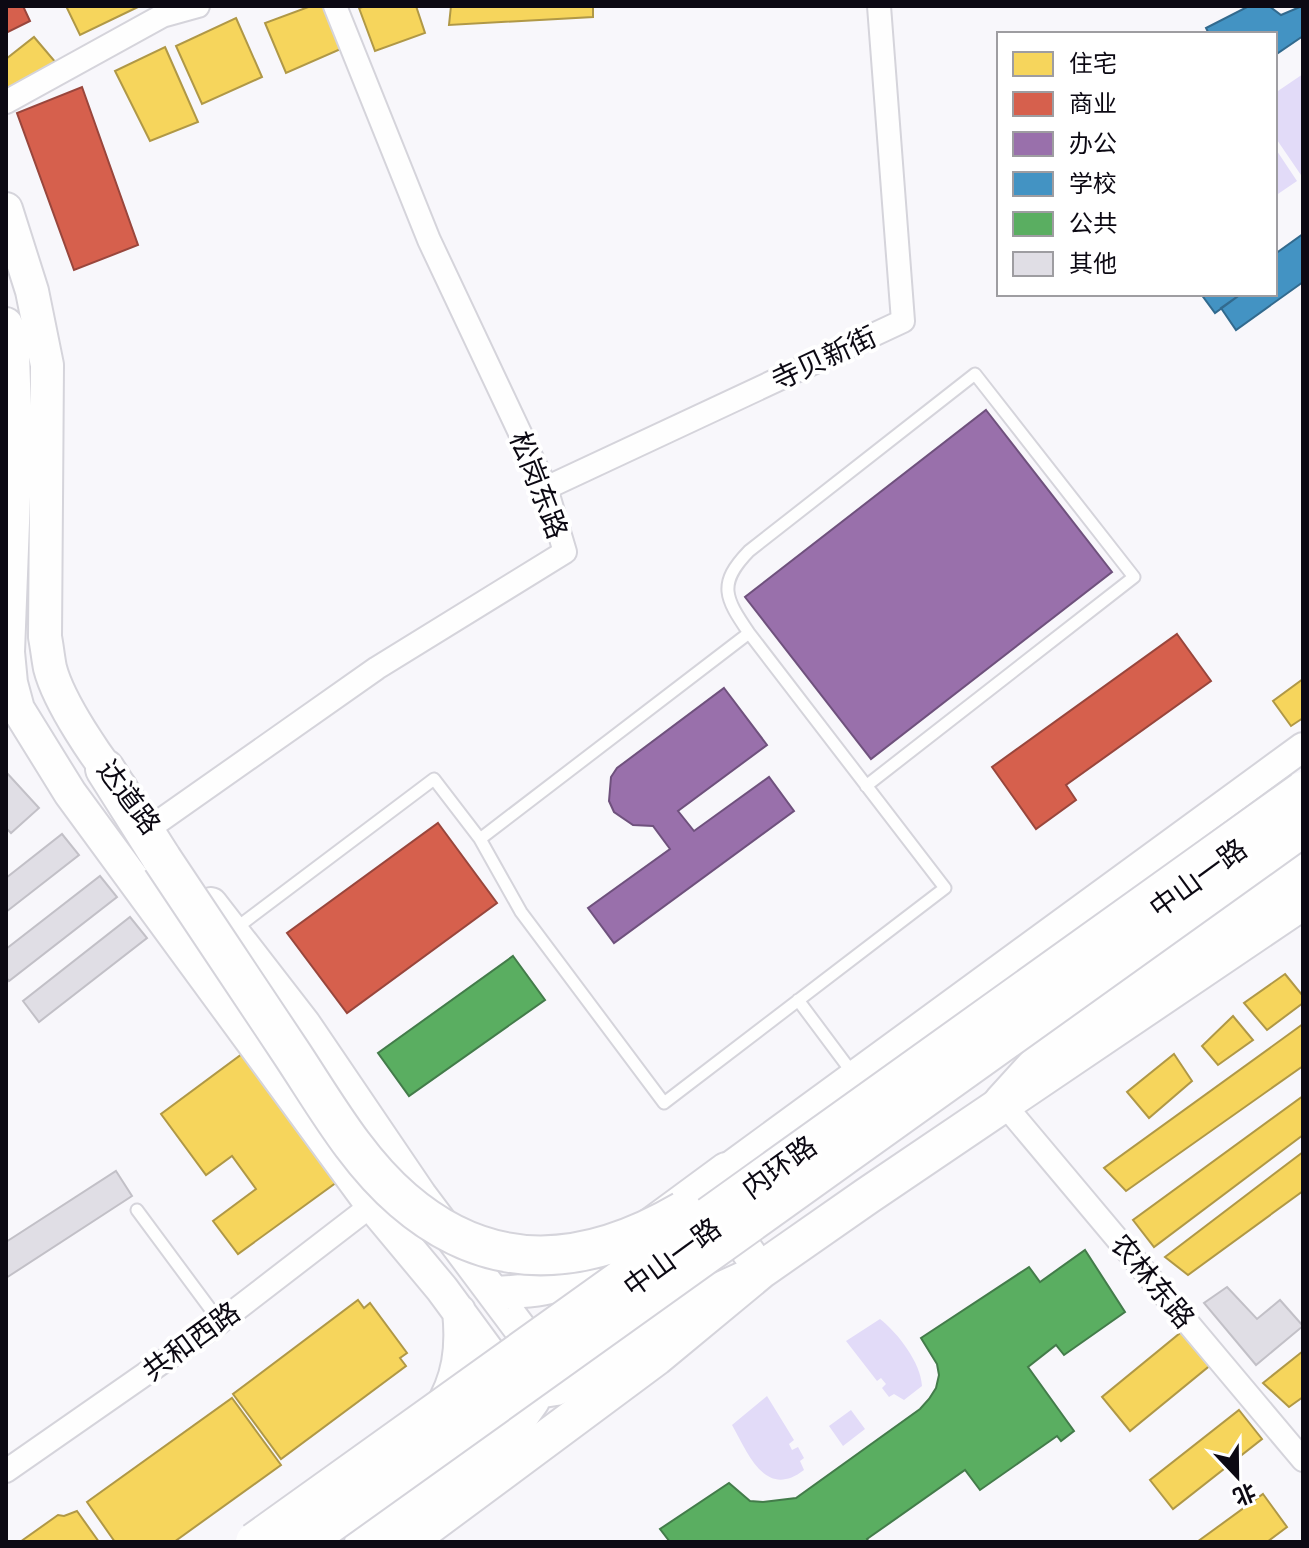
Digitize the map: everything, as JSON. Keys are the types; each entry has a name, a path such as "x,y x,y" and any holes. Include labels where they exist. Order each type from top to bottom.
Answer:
{"highway":[{"path":"105,769 157,843 337,1122 370,1166 418,1212 474,1243 537,1256 588,1252 616,1244 686,1210 911,1072"},
{"name":"内环路","path":"255,1542 1303,791"},
{"name":"内环路","path":"304,1542 1303,827"},
{"path":"1003,1103 1044,1058 1303,868"}],"main road":[{"name":"达道路","path":"6,209 32,291 47,365 45,637 50,669 60,694 105,769"},
{"name":"达道路","path":"6,324 13,354 16,445 8,555 7,653 18,709 70,793 372,1205 459,1311 508,1387 509,1430"},
{"name":"中山一路","path":"274,1542 419,1439 508,1387 538,1354 1303,802"},
{"name":"达道路","path":"157,843 232,931 304,1024 420,1195 538,1354"},
{"path":"407,1542 656,1357 761,1270 1303,901"},
{"path":"494,1293 547,1290 582,1275 726,1169 792,1172"},
{"path":"725,1220 761,1270"},
{"path":"508,1387 556,1389 593,1371 707,1296 761,1270"},
{"path":"419,1439 449,1395 456,1376 462,1337 459,1311"},
{"path":"361,1542 509,1430 527,1411 508,1387"}],"street":[{"path":"6,102 162,16 198,6"},
{"name":"松岗东路","path":"157,843 377,668 565,552 546,488 429,240 335,6"},
{"name":"寺贝新街","path":"546,488 903,321 879,6"},
{"path":"726,1169 1303,747"},
{"path":"854,1075 879,1107"},
{"name":"农林东路","path":"1003,1103 1303,1460"},
{"name":"共和西路","path":"6,1471 220,1322 372,1205"}],"lane":[{"path":"232,931 434,779 480,839 521,912 664,1103 945,888 866,786 749,633 728,600 726,587 730,573 749,551 975,374 1134,577 866,786"},
{"path":"480,839 749,633"},
{"path":"798,1000 854,1075"},
{"path":"137,1210 220,1322"}],"shaded area":[{"path":"1303,74 1303,178 1277,140 1277,92"},
{"path":"1277,151 1297,181 1277,195"},
{"path":"880,1319 907,1349 921,1377 922,1386 904,1400 894,1394 889,1397 882,1388 886,1384 881,1378 877,1381 846,1341"},
{"path":"767,1396 794,1440 789,1444 792,1450 798,1447 804,1458 800,1461 804,1470 790,1478 779,1480 759,1469 732,1425"},
{"path":"851,1410 865,1429 843,1446 829,1426"}],"building: 住宅":[{"path":"66,6 140,6 80,35"},
{"path":"311,6 324,6 343,48 286,73 265,23"},
{"path":"416,6 425,33 375,51 359,8"},
{"path":"451,6 593,6 593,17 449,25"},
{"path":"236,18 262,77 202,104 176,46"},
{"path":"34,37 57,64 6,97 6,59"},
{"path":"165,47 198,122 150,141 115,71"},
{"path":"1303,679 1303,718 1291,726 1273,701"},
{"path":"1285,974 1303,996 1303,1003 1267,1030 1244,1003"},
{"path":"1233,1016 1253,1040 1218,1065 1202,1046"},
{"path":"1303,1024 1303,1066 1126,1191 1104,1168"},
{"path":"242,1054 337,1182 238,1254 213,1221 256,1189 232,1156 206,1175 161,1114"},
{"path":"1174,1054 1192,1081 1149,1118 1127,1092"},
{"path":"1303,1096 1303,1135 1154,1247 1133,1220"},
{"path":"1303,1152 1303,1191 1188,1275 1165,1257"},
{"path":"358,1300 364,1308 370,1303 407,1353 400,1358 406,1366 281,1459 233,1394"},
{"path":"1185,1329 1213,1363 1130,1431 1102,1397"},
{"path":"1303,1351 1303,1397 1289,1407 1263,1383"},
{"path":"232,1398 281,1465 174,1542 115,1542 87,1502"},
{"path":"1239,1410 1262,1439 1173,1509 1150,1480"},
{"path":"1263,1494 1287,1527 1267,1542 1197,1542"},
{"path":"77,1511 99,1542 20,1542 58,1515"}],"building: 商业":[{"path":"6,6 23,6 30,21 6,33"},
{"path":"82,87 138,245 74,270 17,113"},
{"path":"1177,634 1211,681 1066,785 1076,800 1036,829 992,767"},
{"path":"438,823 497,903 347,1013 287,933"}],"building: 办公":[{"path":"986,410 1112,572 871,759 745,597"},
{"path":"724,688 767,745 678,811 694,831 769,777 794,811 614,943 588,908 670,849 653,826 633,825 614,812 609,801 611,777 617,768"}],"building: 学校":[{"path":"1249,6 1269,6 1281,15 1302,6 1303,36 1277,54 1277,32 1208,32 1206,28"},
{"path":"1303,234 1303,282 1236,330 1221,308 1238,296 1277,296 1277,253"},
{"path":"1202,296 1238,296 1215,313"}],"building: 公共":[{"path":"513,956 545,1000 409,1096 378,1053"},
{"path":"1085,1250 1125,1312 1064,1355 1056,1345 1028,1367 1074,1431 1061,1441 1057,1436 980,1490 965,1470 867,1539 869,1542 670,1542 660,1529 729,1483 750,1501 796,1498 920,1409 929,1399 939,1375 937,1364 921,1338 1029,1267 1040,1282"}],"building: 其他":[{"path":"6,772 39,808 11,833 6,828"},
{"path":"62,834 79,855 6,912 6,878"},
{"path":"100,876 117,897 9,981 6,977 6,949"},
{"path":"130,917 147,938 39,1022 23,1001"},
{"path":"116,1171 132,1196 6,1278 6,1242"},
{"path":"1227,1287 1257,1319 1280,1300 1303,1326 1256,1365 1204,1303"}]}
